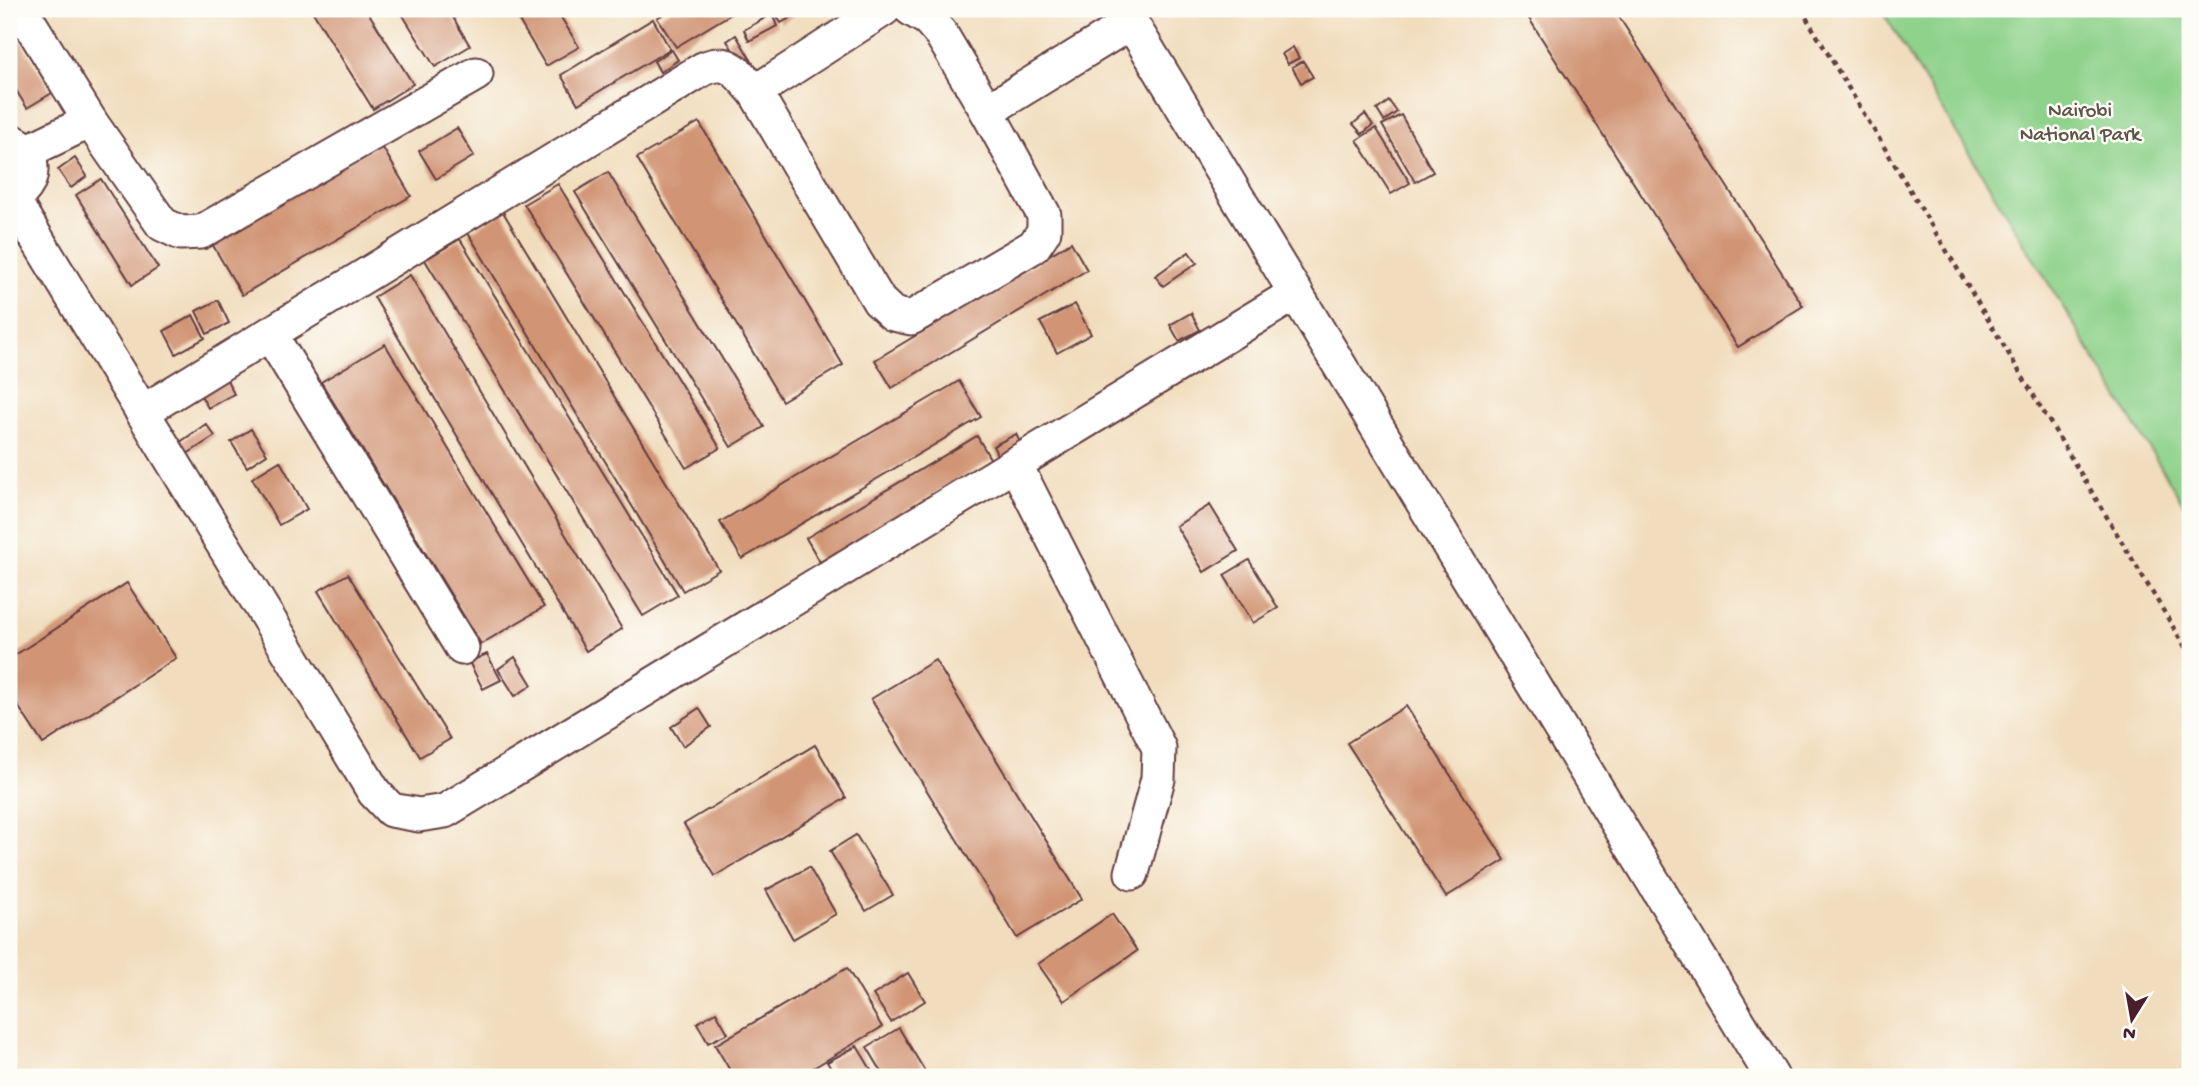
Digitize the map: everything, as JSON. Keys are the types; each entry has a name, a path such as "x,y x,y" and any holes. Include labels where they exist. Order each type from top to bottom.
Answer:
{"lane":[{"path":"21,9 90,121 162,224 181,233 201,232 476,74"},
{"path":"755,92 884,9"},
{"path":"142,412 703,68 716,63 732,67 755,92 879,301 893,314 911,318 1034,246 1044,231 1044,215 941,34 928,19 911,9"},
{"path":"987,111 1128,15 1772,1077"},
{"path":"90,121 17,146 32,165 32,175 21,193 10,198 374,792 391,810 419,815 445,811 1296,293"},
{"path":"270,334 462,648"},
{"path":"1015,464 1159,748 1158,779 1132,873"}],"path":[{"path":"1801,9 2190,655"}],"green space":[{"name":"Nairobi National Park","path":"1881,9 2190,9 2190,515"}],"building":[{"path":"311,9 366,9 413,84 373,109"},
{"path":"399,9 448,9 470,46 435,67"},
{"path":"512,9 556,9 579,47 546,66"},
{"path":"672,9 739,9 676,47 657,18"},
{"path":"783,9 807,9 781,23 775,13"},
{"path":"1523,9 1614,9 1803,306 1738,347"},
{"path":"772,14 777,26 749,41 744,30"},
{"path":"653,19 670,49 578,104 561,75"},
{"path":"9,22 52,93 27,108 9,79"},
{"path":"736,35 754,65 746,70 727,41"},
{"path":"1293,47 1299,58 1288,64 1282,54"},
{"path":"672,50 678,60 660,72 654,61"},
{"path":"1303,61 1313,77 1301,83 1292,67"},
{"path":"1389,101 1397,112 1384,121 1377,110"},
{"path":"1365,114 1373,125 1362,134 1353,124"},
{"path":"1401,115 1433,172 1415,182 1382,125"},
{"path":"699,122 843,365 782,401 637,158"},
{"path":"457,128 474,156 436,179 419,151"},
{"path":"1376,128 1410,183 1391,194 1357,140"},
{"path":"380,143 411,196 242,295 211,242"},
{"path":"75,158 87,176 71,188 58,170"},
{"path":"608,172 764,427 731,447 575,192"},
{"path":"101,179 158,268 132,285 76,195"},
{"path":"558,184 720,448 686,468 524,204"},
{"path":"503,212 719,570 683,591 468,233"},
{"path":"460,239 678,595 643,616 425,260"},
{"path":"1071,242 1087,270 892,388 875,360"},
{"path":"1189,252 1197,263 1163,286 1155,276"},
{"path":"410,275 622,629 586,651 374,297"},
{"path":"218,300 229,323 207,334 196,311"},
{"path":"1075,304 1091,334 1057,353 1040,322"},
{"path":"1191,313 1200,330 1179,341 1170,325"},
{"path":"193,315 205,338 176,354 164,331"},
{"path":"385,344 544,607 481,644 321,382"},
{"path":"227,380 234,394 208,408 200,394"},
{"path":"959,381 981,417 742,559 720,522"},
{"path":"206,424 215,436 187,454 179,443"},
{"path":"251,429 267,454 247,467 231,442"},
{"path":"1016,434 1024,451 1001,463 993,446"},
{"path":"977,436 991,460 820,562 806,538"},
{"path":"280,461 307,509 279,525 252,478"},
{"path":"1210,505 1238,551 1204,572 1176,526"},
{"path":"1249,560 1278,608 1253,623 1224,575"},
{"path":"348,574 450,739 420,757 318,591"},
{"path":"127,583 176,658 43,744 9,692 9,659"},
{"path":"487,654 501,680 483,689 469,662"},
{"path":"515,657 532,685 515,696 498,669"},
{"path":"935,660 1082,899 1017,938 871,699"},
{"path":"1406,706 1505,860 1446,897 1347,743"},
{"path":"699,708 711,727 683,746 671,727"},
{"path":"815,745 846,798 715,876 684,824"},
{"path":"856,835 893,895 866,911 830,851"},
{"path":"809,867 836,914 793,939 766,890"},
{"path":"1112,914 1137,951 1064,1001 1038,964"},
{"path":"847,968 882,1027 798,1077 734,1077 715,1045"},
{"path":"908,973 925,1001 891,1022 873,995"},
{"path":"716,1012 728,1033 708,1043 697,1023"},
{"path":"899,1028 926,1073 919,1077 885,1077 867,1047"},
{"path":"857,1046 875,1076 836,1077 827,1062"}]}
